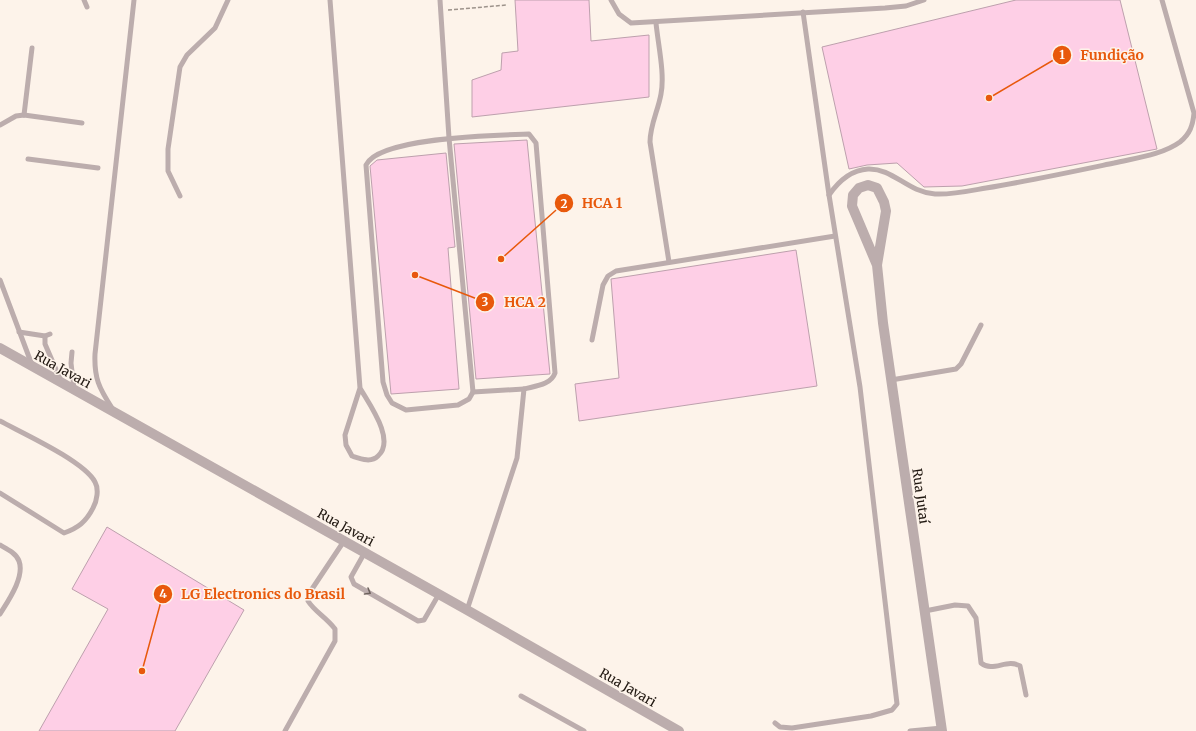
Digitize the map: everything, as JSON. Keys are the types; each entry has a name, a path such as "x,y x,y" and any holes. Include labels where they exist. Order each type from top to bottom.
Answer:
{"street":[{"name":"Rua Jutaí","path":"877,265 886,211 884,202 877,188 868,186 859,188 854,195 852,206 877,265 891,380 942,729"},
{"name":"Rua Javari","path":"0,348 365,552 679,731"}],"lane":[{"path":"84,0 87,7"},
{"path":"114,412 99,388 94,372 134,0"},
{"path":"180,196 168,171 168,150 180,67 187,55 215,28 228,0"},
{"path":"330,0 360,388 345,435 346,445 352,456 365,461 377,457 384,448 384,436 374,412 360,388"},
{"path":"440,0 449,138 473,392 469,400 458,405 406,410 392,404 387,395 383,382 366,165 369,159 388,149 449,138 529,134 536,143 555,373 553,378 548,382 524,389 473,392"},
{"path":"611,0 619,14 631,23 656,23 803,12 885,8 906,6 924,0"},
{"path":"829,195 837,184 846,177 866,169 886,172 916,190 937,194 1020,183 1163,151 1181,142 1192,128 1194,113 1162,0"},
{"path":"775,723 780,727 792,728 871,716 892,710 897,704 860,387 835,236 803,12"},
{"path":"656,23 661,94 650,129 650,142 669,262"},
{"path":"24,115 32,48"},
{"path":"0,124 16,116 24,115 82,123"},
{"path":"28,159 98,168"},
{"path":"592,340 603,285 608,276 616,271 835,236"},
{"path":"0,283 34,368"},
{"path":"891,380 956,369 961,364 981,325"},
{"path":"19,332 45,336 50,334"},
{"path":"45,336 45,344 62,384"},
{"path":"72,352 71,363 74,390"},
{"path":"467,610 518,458 524,389"},
{"path":"0,421 72,461 86,472 96,482 97,500 90,514 80,527 64,533 0,494"},
{"path":"285,731 334,641 335,629 326,618 312,608 308,601 310,592 344,541"},
{"path":"0,545 12,552 19,562 19,573 14,590 0,614"},
{"path":"365,552 351,577 354,584 418,621 424,620 439,594"},
{"path":"925,610 955,605 968,606 976,618 980,663 985,667 991,668 1013,663 1020,666 1026,696"},
{"path":"520,696 584,731"},
{"path":"910,731 942,729"}],"path":[{"path":"440,11 507,5"}],"building":[{"path":"515,0 589,0 591,41 649,35 649,97 472,117 472,80 501,70 502,53 518,51"},
{"path":"1016,0 1120,0 1157,149 962,186 924,187 897,163 867,165 849,169 822,47"},
{"path":"527,140 550,374 476,379 454,144"},
{"path":"446,153 455,247 448,248 459,389 391,394 370,166 377,160"},
{"path":"796,250 817,386 579,421 575,384 619,378 611,279"},
{"path":"107,527 244,610 175,731 39,731 108,609 72,589"}],"place":[{"name":"Fundição","path":"989,98"},
{"name":"HCA 1","path":"501,259"},
{"name":"HCA 2","path":"415,275"},
{"name":"LG Electronics do Brasil","path":"142,671"}]}
